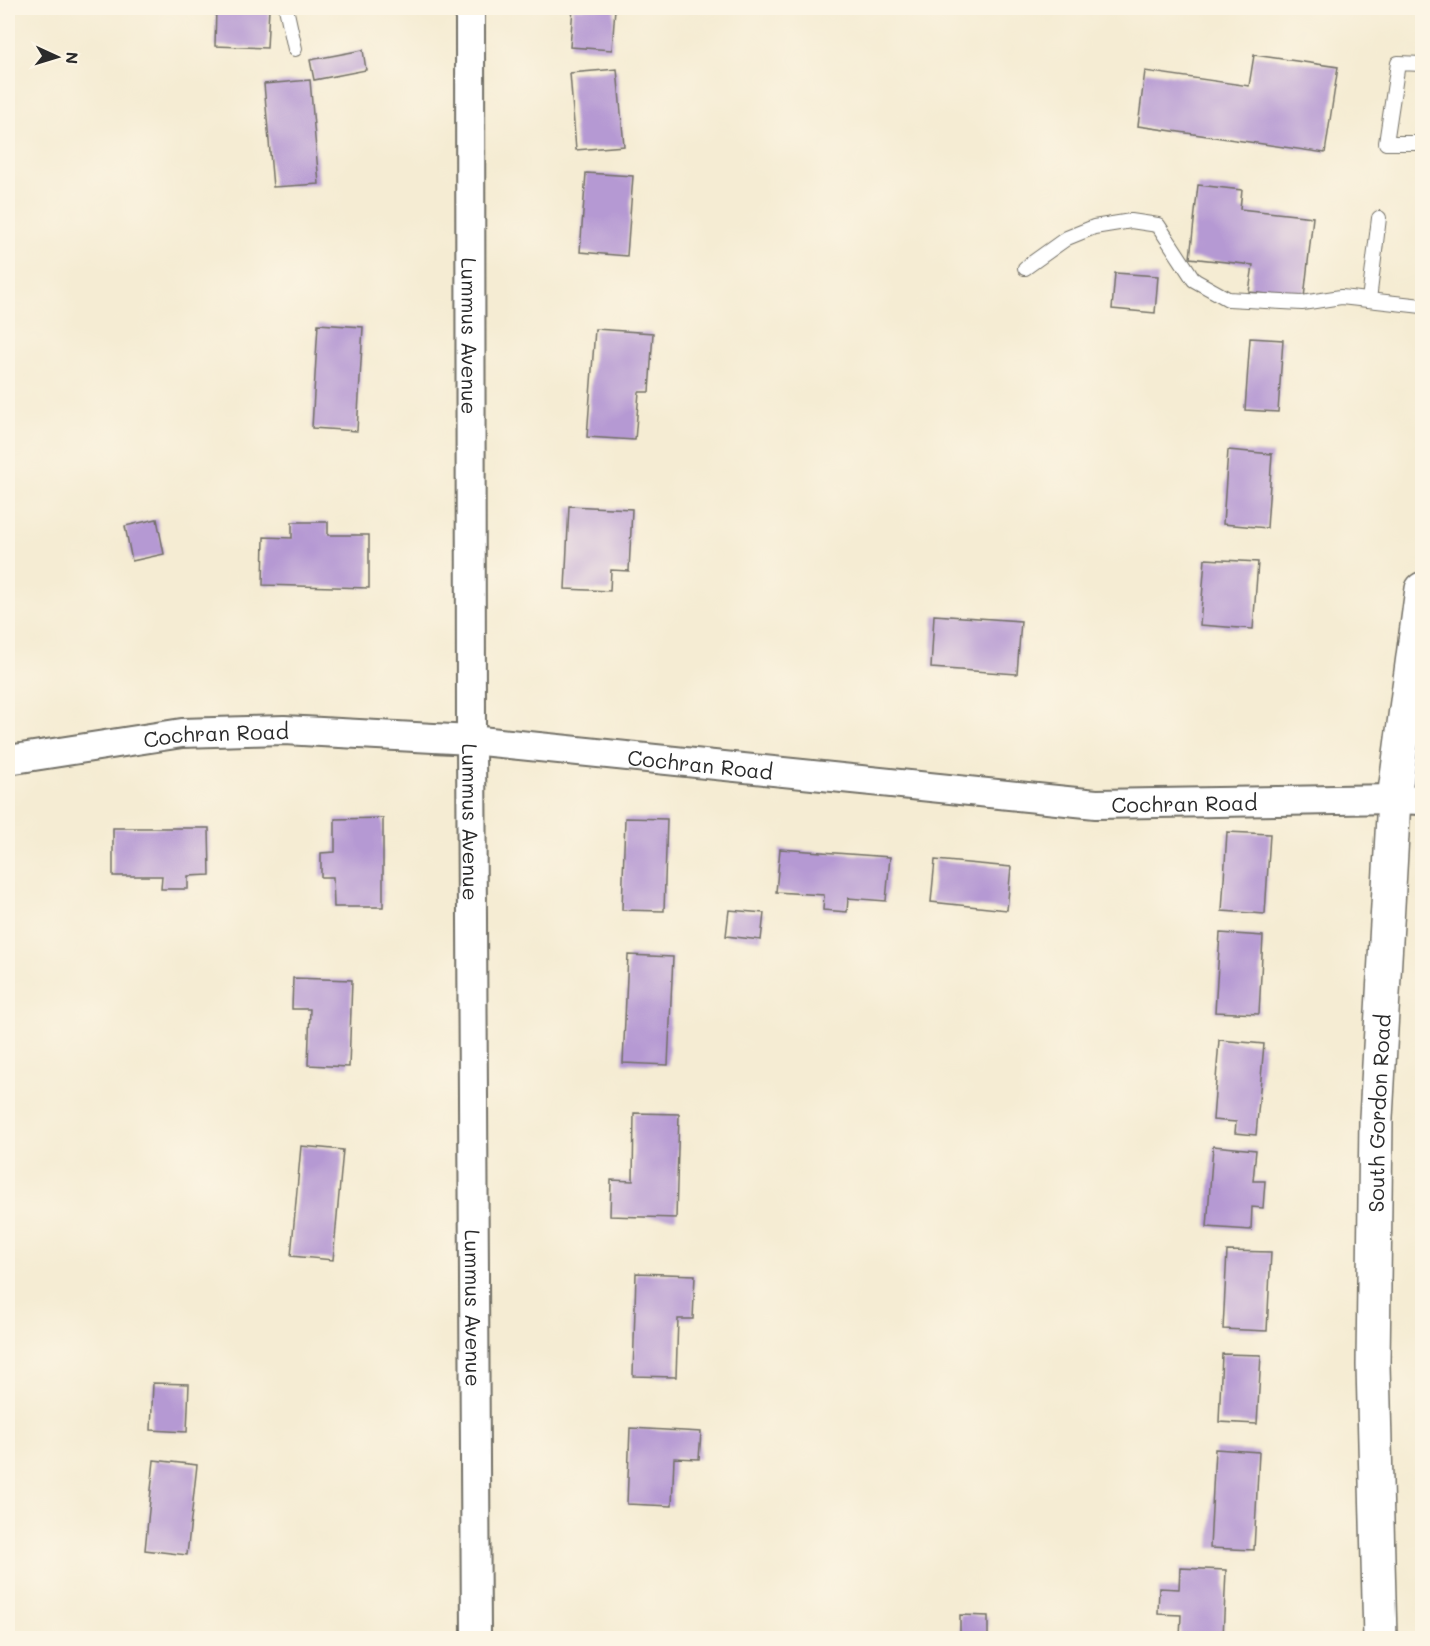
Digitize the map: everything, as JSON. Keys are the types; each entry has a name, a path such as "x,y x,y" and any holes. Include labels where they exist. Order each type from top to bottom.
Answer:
{"street":[{"name":"Lummus Avenue","path":"470,8 476,1638"},
{"name":"South Gordon Road","path":"1380,1638 1373,1365 1376,1118 1408,799 1422,589"},
{"name":"Cochran Road","path":"8,760 182,733 284,730 471,740 1096,804 1408,799"}],"lane":[{"path":"286,8 295,49"},
{"path":"1422,64 1398,63 1386,143 1422,143"},
{"path":"1368,300 1379,218"},
{"path":"1025,268 1067,238 1094,227 1131,221 1158,225 1194,280 1228,299 1302,303 1341,297 1422,306"}],"building":[{"path":"216,8 269,8 267,48 215,46"},
{"path":"573,8 615,8 612,50 570,47"},
{"path":"363,50 366,70 314,80 310,60"},
{"path":"1254,55 1338,67 1325,153 1138,126 1145,71 1249,86"},
{"path":"617,69 624,146 576,150 570,73"},
{"path":"310,80 319,184 273,187 264,84"},
{"path":"586,173 633,176 627,256 580,252"},
{"path":"1198,185 1242,190 1240,209 1313,217 1304,298 1249,292 1253,265 1190,258"},
{"path":"1115,273 1158,276 1155,313 1112,309"},
{"path":"318,324 363,327 357,431 312,428"},
{"path":"595,329 653,333 649,392 639,392 635,440 587,437"},
{"path":"1250,338 1283,340 1278,412 1245,410"},
{"path":"1228,450 1272,454 1267,528 1223,524"},
{"path":"569,506 632,509 629,571 611,570 610,591 565,589"},
{"path":"157,519 164,554 132,561 125,526"},
{"path":"292,522 328,522 328,535 369,535 369,588 263,585 264,537 292,538"},
{"path":"1205,559 1258,562 1253,629 1200,625"},
{"path":"934,615 1021,621 1017,674 931,668"},
{"path":"383,818 383,907 334,907 333,877 321,877 321,853 335,852 335,819"},
{"path":"625,818 667,819 664,911 622,910"},
{"path":"113,828 209,828 210,875 188,876 188,889 161,889 162,876 113,876"},
{"path":"1227,832 1270,834 1265,914 1222,911"},
{"path":"780,849 890,857 886,901 848,898 847,912 823,910 824,895 776,892"},
{"path":"935,860 1011,867 1007,910 931,902"},
{"path":"729,910 764,913 761,940 726,936"},
{"path":"1220,933 1263,936 1259,1014 1215,1012"},
{"path":"628,955 673,957 668,1065 623,1063"},
{"path":"293,978 352,980 349,1067 308,1065 310,1009 292,1009"},
{"path":"1219,1040 1264,1044 1256,1135 1235,1133 1236,1122 1213,1120"},
{"path":"634,1113 679,1114 676,1218 610,1216 611,1180 633,1181"},
{"path":"301,1146 343,1150 333,1260 291,1256"},
{"path":"1213,1146 1256,1150 1253,1181 1265,1181 1263,1208 1252,1207 1251,1230 1207,1227"},
{"path":"1227,1251 1271,1252 1267,1331 1223,1329"},
{"path":"636,1273 695,1275 693,1319 678,1319 676,1377 633,1376"},
{"path":"1222,1354 1261,1355 1257,1424 1219,1422"},
{"path":"153,1383 189,1384 187,1432 151,1430"},
{"path":"630,1428 701,1432 699,1459 674,1458 672,1506 627,1504"},
{"path":"1215,1449 1259,1452 1254,1550 1210,1548"},
{"path":"154,1460 197,1465 187,1555 145,1550"},
{"path":"1180,1568 1226,1570 1223,1638 1180,1638 1181,1615 1158,1614 1159,1588 1179,1589"},
{"path":"960,1615 988,1616 988,1638 960,1638"}]}
